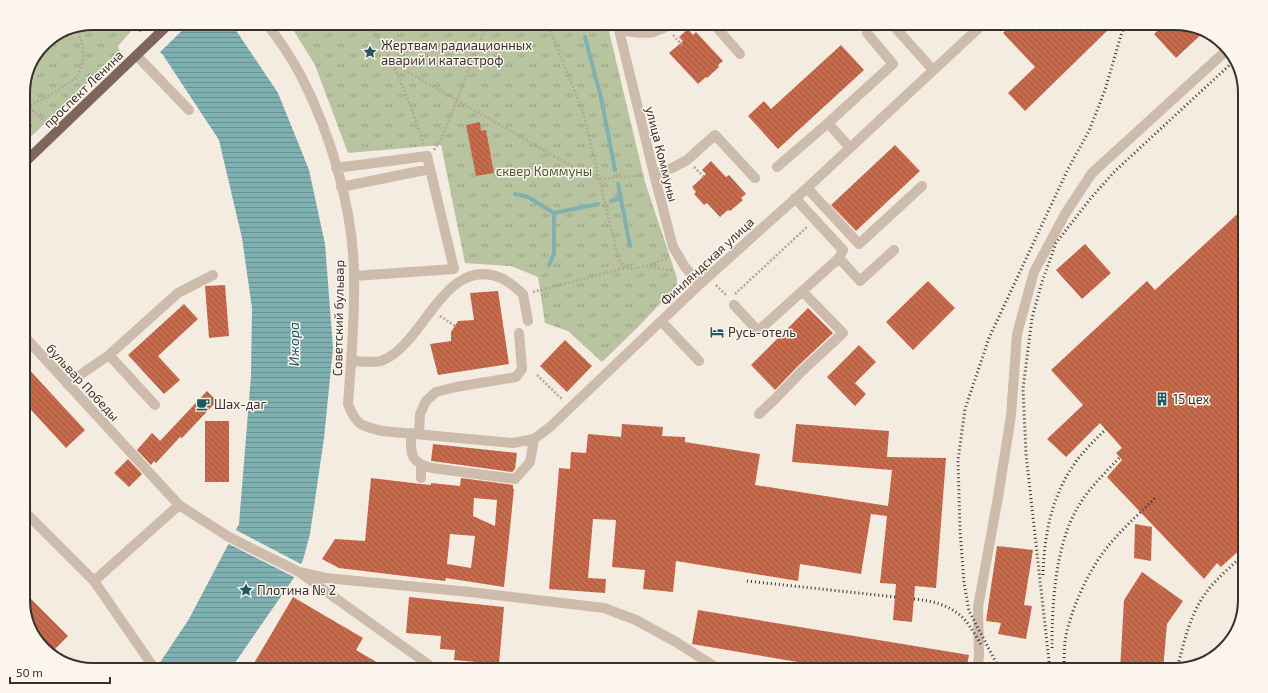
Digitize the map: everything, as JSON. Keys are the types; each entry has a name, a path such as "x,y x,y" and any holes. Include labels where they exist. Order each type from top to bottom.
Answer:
{"main road":[{"name":"проспект Ленина","path":"30,157 163,30"}],"street":[{"name":"Советский бульвар","path":"271,30 300,75 320,117 336,168 349,218 354,276 348,404 354,418 367,427 382,431 415,433"},
{"name":"улица Коммуны","path":"618,30 673,247 685,267 700,284"},
{"path":"630,30 644,33 656,33 660,30"},
{"path":"720,30 740,54"},
{"path":"897,30 933,70"},
{"name":"Финляндская улица","path":"415,433 513,443 534,439 550,427 700,284 850,148 976,30"},
{"path":"777,167 893,64 867,33"},
{"path":"140,53 189,110"},
{"path":"978,663 978,607 1011,416 1017,334 1034,272 1065,214 1092,173 1223,53"},
{"path":"828,123 850,148"},
{"path":"654,174 672,168 687,160 715,135 755,178"},
{"path":"336,168 427,156 454,269 354,276"},
{"path":"341,187 430,169"},
{"path":"806,188 859,244 922,186"},
{"path":"734,305 758,331 839,258 843,250 795,198"},
{"path":"839,258 860,281 894,250"},
{"path":"351,361 381,361 397,352 456,283 473,276 487,273 503,278 523,294 528,321"},
{"path":"68,384 109,356 178,293 213,275"},
{"path":"759,414 843,332 802,291"},
{"path":"661,321 699,361"},
{"path":"518,334 522,368 516,377 456,387 436,392 426,401 420,414 411,453 414,460 421,465 432,468 515,479 530,462 534,439"},
{"name":"бульвар Победы","path":"30,343 179,505 230,537 299,572"},
{"path":"109,356 155,405"},
{"path":"421,465 421,478"},
{"path":"94,581 179,505"},
{"path":"30,517 94,581 151,663"},
{"path":"299,572 426,663"},
{"path":"299,572 326,578 470,592 604,608 636,620 676,642 709,663"}],"path":[{"path":"373,30 393,64 414,114 427,156 441,139 484,30"},
{"path":"550,30 583,112 618,258 625,268"},
{"path":"30,105 56,92 78,77 83,62 83,46 78,32"},
{"path":"393,64 589,176 599,178 654,174"},
{"path":"30,107 49,126"},
{"path":"716,285 729,299 815,220"},
{"path":"523,294 625,268 632,269 646,266 671,257"},
{"path":"646,266 678,272 676,267"},
{"path":"444,319 455,326"},
{"path":"537,375 570,407"}],"green space":[{"path":"132,30 118,46 120,53 30,137 30,89 32,77 41,58 49,49 58,41 81,31"},
{"name":"сквер Коммуны","path":"293,30 609,30 645,182 677,278 675,288 602,362 568,331 545,323 538,277 511,266 465,263 441,145 348,153 315,65"}],"water":[{"name":"Ижора","path":"137,30 236,30 278,93 309,170 325,244 333,348 324,438 310,534 303,560 293,579 235,663 160,663 189,619 239,524 251,376 252,308 242,238 219,140 163,55"}],"pier":[{"path":"142,30 183,30 158,54 138,34"},
{"path":"234,529 303,565 296,578 227,543"}],"building":[{"path":"687,30 689,30 693,35 696,32 723,61 718,65 719,67 698,84 669,53 683,41 679,37"},
{"path":"1006,30 1108,30 1025,111 1008,93 1035,67 1003,33"},
{"path":"1158,30 1175,30 1187,31 1200,36 1176,58 1154,34"},
{"path":"841,45 864,70 778,149 748,116 764,101 771,109"},
{"path":"480,122 481,131 486,130 494,173 476,176 466,125"},
{"path":"895,145 920,171 856,231 831,205"},
{"path":"711,161 726,177 729,175 746,194 741,198 743,200 720,217 707,203 704,205 694,194 696,192 692,187 706,174 702,170"},
{"name":"15 цех","path":"1238,213 1238,551 1221,567 1217,563 1204,579 1107,477 1122,460 1116,453 1122,448 1100,423 1066,457 1047,439 1083,405 1051,370 1147,281 1155,290"},
{"path":"1085,244 1111,273 1082,299 1056,270"},
{"path":"928,281 955,308 913,350 886,322"},
{"path":"225,285 229,336 209,338 205,286"},
{"path":"498,291 509,364 438,375 430,344 451,341 451,332 458,321 474,320 470,293"},
{"path":"184,304 198,319 158,356 180,380 164,394 128,355"},
{"path":"808,308 833,333 775,390 751,365"},
{"path":"565,340 592,366 567,392 540,366"},
{"path":"859,345 876,362 855,383 866,394 855,406 827,377"},
{"path":"30,371 85,430 66,448 30,409"},
{"path":"207,391 217,401 182,438 180,437 156,463 154,461 151,465 137,450 152,433 160,441"},
{"path":"205,421 229,421 229,482 205,482"},
{"path":"622,424 663,427 662,436 685,437 685,442 760,454 755,485 888,506 892,470 792,462 796,424 889,431 887,457 946,458 936,588 915,586 912,622 893,620 896,584 880,583 887,516 871,514 861,574 800,564 798,581 676,561 673,592 643,589 645,570 612,567 616,520 593,519 588,578 606,579 605,593 549,589 559,468 570,469 571,452 586,453 588,434 621,437"},
{"path":"433,444 517,453 515,469 512,472 431,461"},
{"path":"128,459 142,474 129,487 114,473"},
{"path":"371,478 431,485 431,483 460,486 461,478 513,485 514,489 504,587 446,578 445,581 339,568 322,559 335,539 365,541","holes":["474,498 497,500 495,526 473,516","450,534 475,536 471,568 447,564"]},
{"path":"1135,524 1152,527 1151,561 1134,558"},
{"path":"997,546 1033,550 1024,605 1032,606 1026,639 998,634 1001,623 986,621"},
{"path":"1142,572 1183,601 1167,624 1164,663 1120,663 1124,600"},
{"path":"293,597 363,638 356,650 378,663 254,663"},
{"path":"409,597 504,607 499,663 454,660 455,650 440,649 441,636 406,633"},
{"path":"30,598 68,636 55,649 46,641 33,620"},
{"path":"698,610 969,655 967,663 804,663 692,644"}],"waterway":[{"path":"585,37 601,98 615,170"},
{"path":"618,184 630,246"},
{"path":"515,194 528,197 554,213 598,204"},
{"path":"611,201 621,198"},
{"path":"549,265 554,253 554,213"}],"railway":[{"path":"996,663 969,611 964,583 960,530 958,460 965,409 989,338 1068,169 1089,131 1105,90 1123,30"},
{"path":"1049,663 1026,454 1023,389 1032,318 1042,282 1056,243 1091,198 1115,171 1231,64"},
{"path":"1043,575 1047,532 1059,491 1065,478 1077,461 1088,447 1106,429"},
{"path":"1052,648 1056,576 1064,539 1070,522 1087,493 1120,457"},
{"path":"1064,663 1067,630 1075,604 1087,578 1109,545 1156,497"},
{"path":"1179,663 1188,628 1202,599 1216,580 1238,560"},
{"path":"747,581 895,597"},
{"path":"914,599 928,601 948,607 960,615 972,629 982,646"}],"place":[{"name":"Жертвам радиационных аварий и катастроф","path":"370,52"},
{"name":"Русь-отель","path":"717,332"},
{"name":"15 цех","path":"1162,399"},
{"name":"Шах-даг","path":"203,404"},
{"name":"Плотина № 2","path":"246,590"}]}
